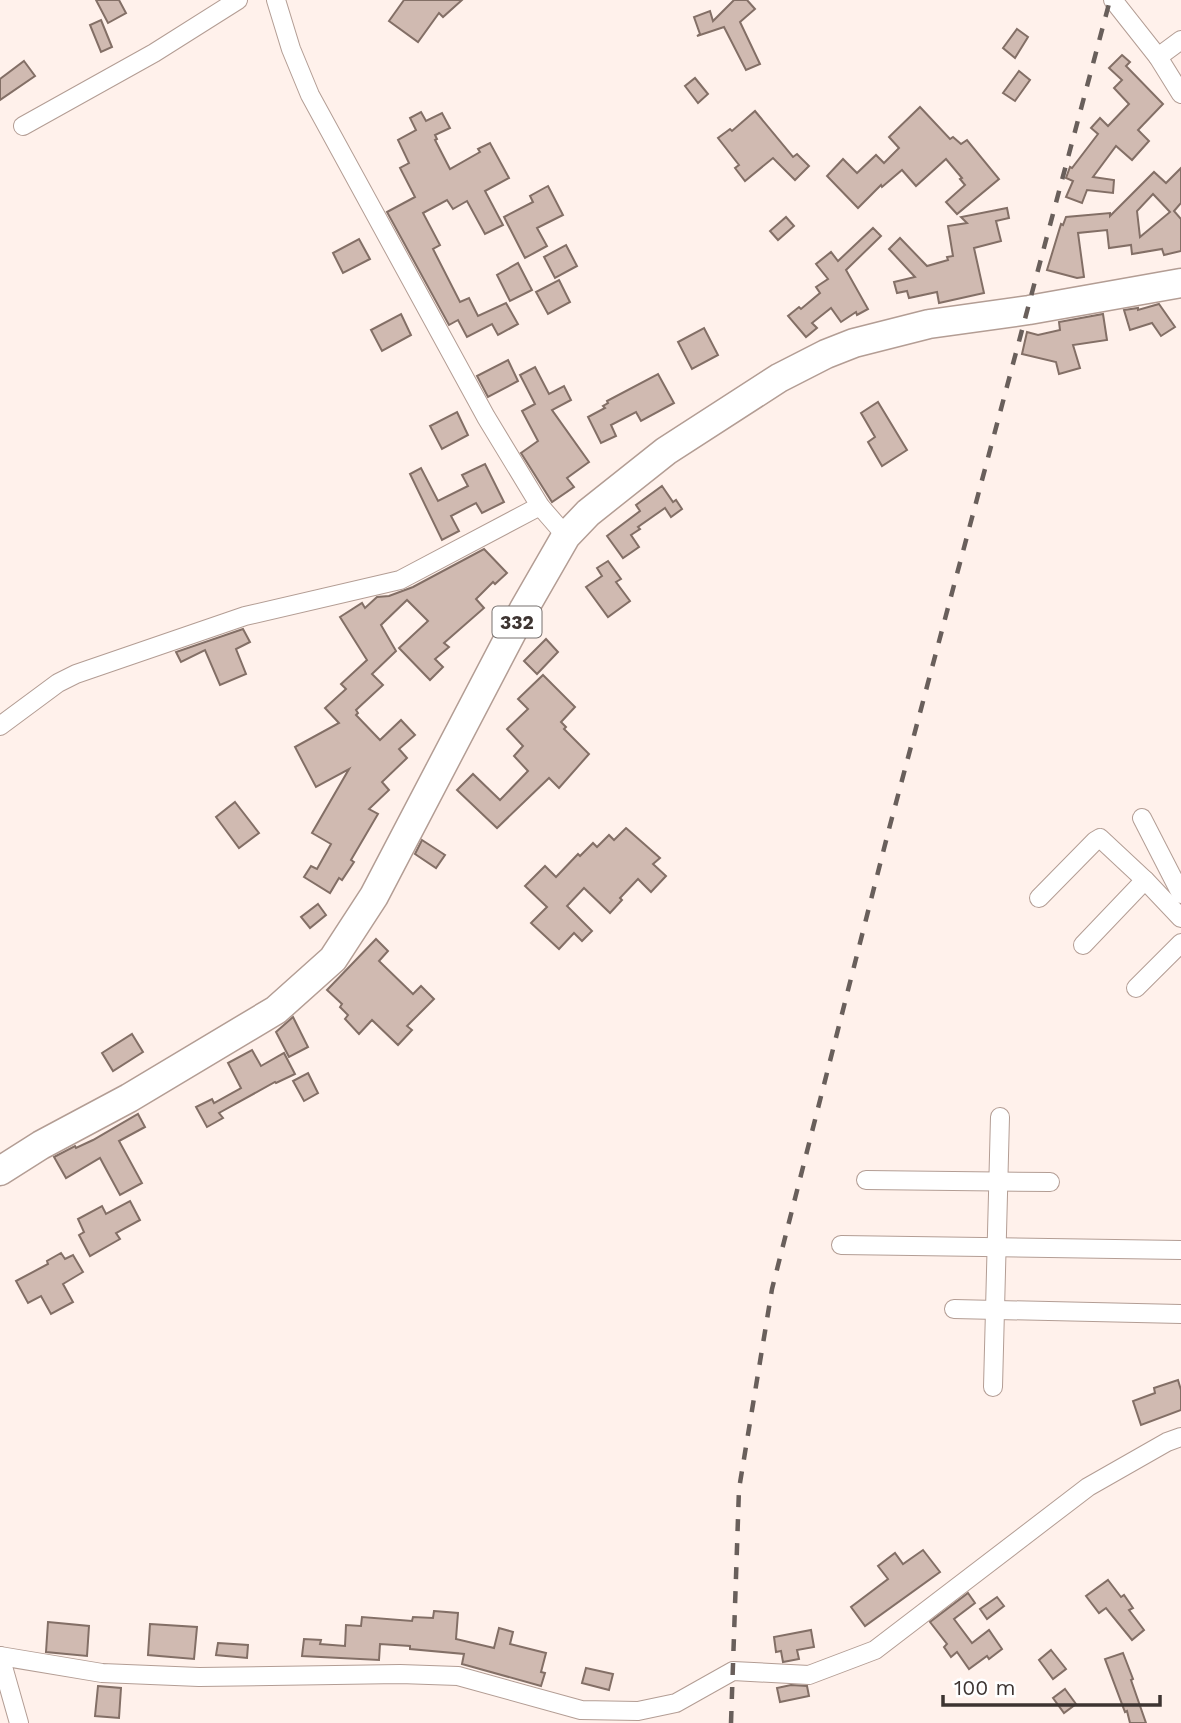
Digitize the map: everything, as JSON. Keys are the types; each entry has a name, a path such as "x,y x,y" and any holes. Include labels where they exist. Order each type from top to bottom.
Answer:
{"main road":[{"name":"332","path":"0,1171 276,1010 333,959 374,896 524,609 566,536 588,513 666,451 779,378 854,343 929,324 1029,310 1181,283"}],"street":[{"path":"23,125 154,53 238,0"},
{"path":"276,0 291,49 310,95 486,417 540,506 566,536"},
{"path":"1113,0 1158,57 1181,94"},
{"path":"1158,57 1181,40"},
{"path":"0,726 58,683 76,674 245,616 400,579 540,506"},
{"path":"1142,818 1181,894"},
{"path":"1039,898 1100,838 1181,918"},
{"path":"1083,945 1145,880"},
{"path":"1136,988 1181,943"},
{"path":"993,1387 1000,1117"},
{"path":"866,1180 1050,1182"},
{"path":"841,1245 1181,1250"},
{"path":"954,1309 1181,1314"},
{"path":"19,1723 0,1656 102,1673 199,1677 400,1674 458,1676 581,1710 638,1711 676,1703 733,1671 809,1675 875,1650 1088,1487 1167,1442 1181,1437"}],"building":[{"path":"96,0 119,0 126,13 108,23"},
{"path":"404,0 462,0 443,17 439,13 418,42 389,21"},
{"path":"734,0 747,0 755,9 740,22 760,64 746,70 724,27 697,36 700,34 694,17 710,11 713,21"},
{"path":"101,20 112,47 101,52 90,25"},
{"path":"1017,29 1028,37 1015,58 1003,48"},
{"path":"1122,55 1130,62 1126,66 1163,104 1138,130 1149,141 1132,160 1116,146 1093,177 1114,180 1113,193 1087,190 1082,203 1066,197 1073,181 1066,178 1070,167 1072,168 1098,134 1091,128 1100,118 1108,126 1129,104 1114,88 1122,80 1109,68"},
{"path":"24,61 35,76 0,100 0,79"},
{"path":"1019,71 1030,80 1015,101 1003,93"},
{"path":"695,78 708,94 698,103 685,86"},
{"path":"920,107 950,139 953,137 961,144 967,140 999,179 957,214 946,202 965,185 946,159 916,186 902,170 882,187 881,185 858,208 827,176 843,159 857,173 876,155 884,163 899,148 889,137"},
{"path":"755,111 793,157 797,154 809,166 795,180 773,158 745,181 735,168 739,165 718,138 730,129 732,131"},
{"path":"421,112 426,121 442,113 450,128 435,135 435,140 450,169 490,143 509,178 485,191 503,225 485,234 467,201 453,209 447,200 423,213 440,245 433,249 460,302 469,298 478,316 506,303 518,324 498,335 492,324 467,337 458,320 449,325 387,212 415,197 400,168 409,163 398,140 416,130 410,118"},
{"path":"1181,168 1181,203 1174,211 1181,219 1181,251 1164,255 1162,249 1132,254 1131,245 1109,248 1107,230 1078,233 1084,277 1077,278 1047,270 1061,224 1063,225 1066,217 1110,213 1110,216 1154,172 1166,183","holes":["1153,194 1170,212 1140,237 1137,211"]},
{"path":"548,186 563,215 537,228 547,246 525,258 504,217 533,202 530,196"},
{"path":"1007,208 1009,218 996,221 1001,241 974,248 984,293 939,303 937,292 909,298 907,291 897,293 894,282 915,277 889,249 900,238 927,266 953,256 948,226 967,223 961,217"},
{"path":"786,217 794,226 778,240 770,231"},
{"path":"873,228 881,236 846,270 868,309 857,315 856,312 841,322 831,308 812,323 817,328 806,337 788,316 820,293 816,287 828,279 816,264 831,252 838,261"},
{"path":"359,239 370,259 343,273 333,253"},
{"path":"566,245 577,266 555,278 544,257"},
{"path":"518,263 532,290 510,301 497,275"},
{"path":"559,280 570,302 548,314 536,292"},
{"path":"1159,304 1175,327 1161,336 1152,323 1130,330 1124,310 1138,310"},
{"path":"401,314 411,335 382,351 371,330"},
{"path":"1103,314 1107,340 1073,345 1080,368 1059,374 1056,362 1022,354 1027,332 1038,335 1060,330 1059,322"},
{"path":"704,328 718,355 692,369 678,342"},
{"path":"508,360 518,381 488,397 477,376"},
{"path":"535,367 549,394 564,386 571,400 552,410 589,462 567,478 574,487 552,502 521,453 538,441 522,411 535,404 520,375"},
{"path":"658,374 674,403 641,421 636,412 611,425 616,436 601,443 588,417 605,408 603,406 607,401"},
{"path":"878,402 907,450 882,466 868,442 875,437 861,413"},
{"path":"457,412 468,435 442,449 430,426"},
{"path":"485,464 504,502 482,513 476,503 451,516 459,531 442,540 410,474 421,468 438,501 468,486 462,475"},
{"path":"662,486 673,502 676,500 682,509 671,517 665,508 638,527 640,529 631,535 639,547 623,558 607,536 640,511 636,505"},
{"path":"484,549 507,573 495,584 493,582 476,599 484,608 444,643 449,647 435,659 443,667 430,680 399,648 428,621 407,600 381,625 396,651 372,674 383,685 356,710 356,715 380,740 401,720 415,735 399,749 407,758 382,782 389,790 369,809 378,814 351,860 354,862 330,893 304,877 311,866 317,869 331,844 312,833 349,769 316,787 295,747 339,723 325,708 346,689 341,684 367,660 340,617 362,603 365,608 377,597 389,596 413,587"},
{"path":"608,561 621,579 616,582 630,601 608,617 586,587 602,576 597,568"},
{"path":"243,629 250,642 236,649 246,674 220,685 205,650 181,662 176,652"},
{"path":"546,639 558,652 537,674 524,661"},
{"path":"543,675 575,707 561,722 566,727 564,729 589,754 559,788 549,778 497,828 457,790 473,774 500,800 528,771 514,756 523,746 507,729 528,709 518,699"},
{"path":"235,802 259,833 239,848 216,817"},
{"path":"626,828 660,858 653,864 666,876 651,892 638,879 610,913 584,888 567,906 592,931 582,941 574,933 559,949 531,923 547,907 525,886 545,866 556,877 593,843 597,847 609,835 614,840"},
{"path":"422,840 445,855 436,868 415,854"},
{"path":"318,904 326,915 310,928 301,917"},
{"path":"376,939 388,951 379,961 413,994 421,986 434,999 407,1026 412,1030 398,1045 372,1020 359,1034 345,1019 348,1015 340,1007 342,1004 327,990"},
{"path":"293,1017 308,1047 289,1057 276,1032"},
{"path":"132,1034 143,1052 113,1071 102,1053"},
{"path":"252,1050 261,1066 284,1053 295,1074 219,1113 223,1118 207,1127 196,1107 212,1099 214,1103 241,1088 228,1063"},
{"path":"308,1073 318,1093 304,1101 293,1081"},
{"path":"138,1114 145,1127 119,1141 142,1183 120,1195 100,1158 66,1178 54,1157 93,1140"},
{"path":"130,1201 140,1220 116,1233 120,1239 90,1256 79,1235 84,1232 78,1219 102,1206 106,1214"},
{"path":"61,1253 65,1259 73,1255 83,1272 63,1284 73,1302 51,1314 41,1296 28,1303 16,1281 48,1264 47,1261"},
{"path":"1178,1380 1181,1410 1141,1425 1133,1401 1155,1393 1154,1388"},
{"path":"923,1550 940,1572 865,1626 851,1607 888,1579 878,1566 895,1553 903,1564"},
{"path":"1108,1580 1121,1597 1124,1595 1133,1608 1129,1610 1144,1630 1132,1640 1106,1608 1099,1613 1086,1596"},
{"path":"968,1593 975,1603 954,1619 972,1643 989,1630 1002,1649 969,1669 957,1652 951,1657 944,1647 947,1644 930,1622"},
{"path":"997,1597 1004,1606 987,1619 980,1609"},
{"path":"434,1611 458,1613 456,1639 494,1648 499,1628 513,1632 510,1644 546,1653 541,1686 462,1664 464,1654 410,1649 410,1646 380,1644 379,1660 302,1656 304,1639 321,1640 320,1644 345,1646 346,1625 361,1626 362,1617 412,1621 413,1617 433,1618"},
{"path":"48,1622 89,1626 87,1656 46,1652"},
{"path":"150,1624 197,1627 194,1659 148,1655"},
{"path":"811,1630 814,1647 797,1650 799,1659 783,1662 781,1651 776,1652 774,1637"},
{"path":"218,1643 248,1645 247,1658 216,1655"},
{"path":"1051,1650 1066,1669 1053,1679 1039,1660"},
{"path":"1123,1653 1146,1723 1130,1723 1105,1659"},
{"path":"586,1668 613,1674 609,1690 582,1683"},
{"path":"98,1686 121,1688 119,1718 95,1716"},
{"path":"807,1686 809,1696 780,1702 777,1688"},
{"path":"1065,1689 1076,1704 1064,1713 1053,1698"}],"railway":[{"path":"731,1723 739,1489 772,1289 889,829 1110,0"}]}
